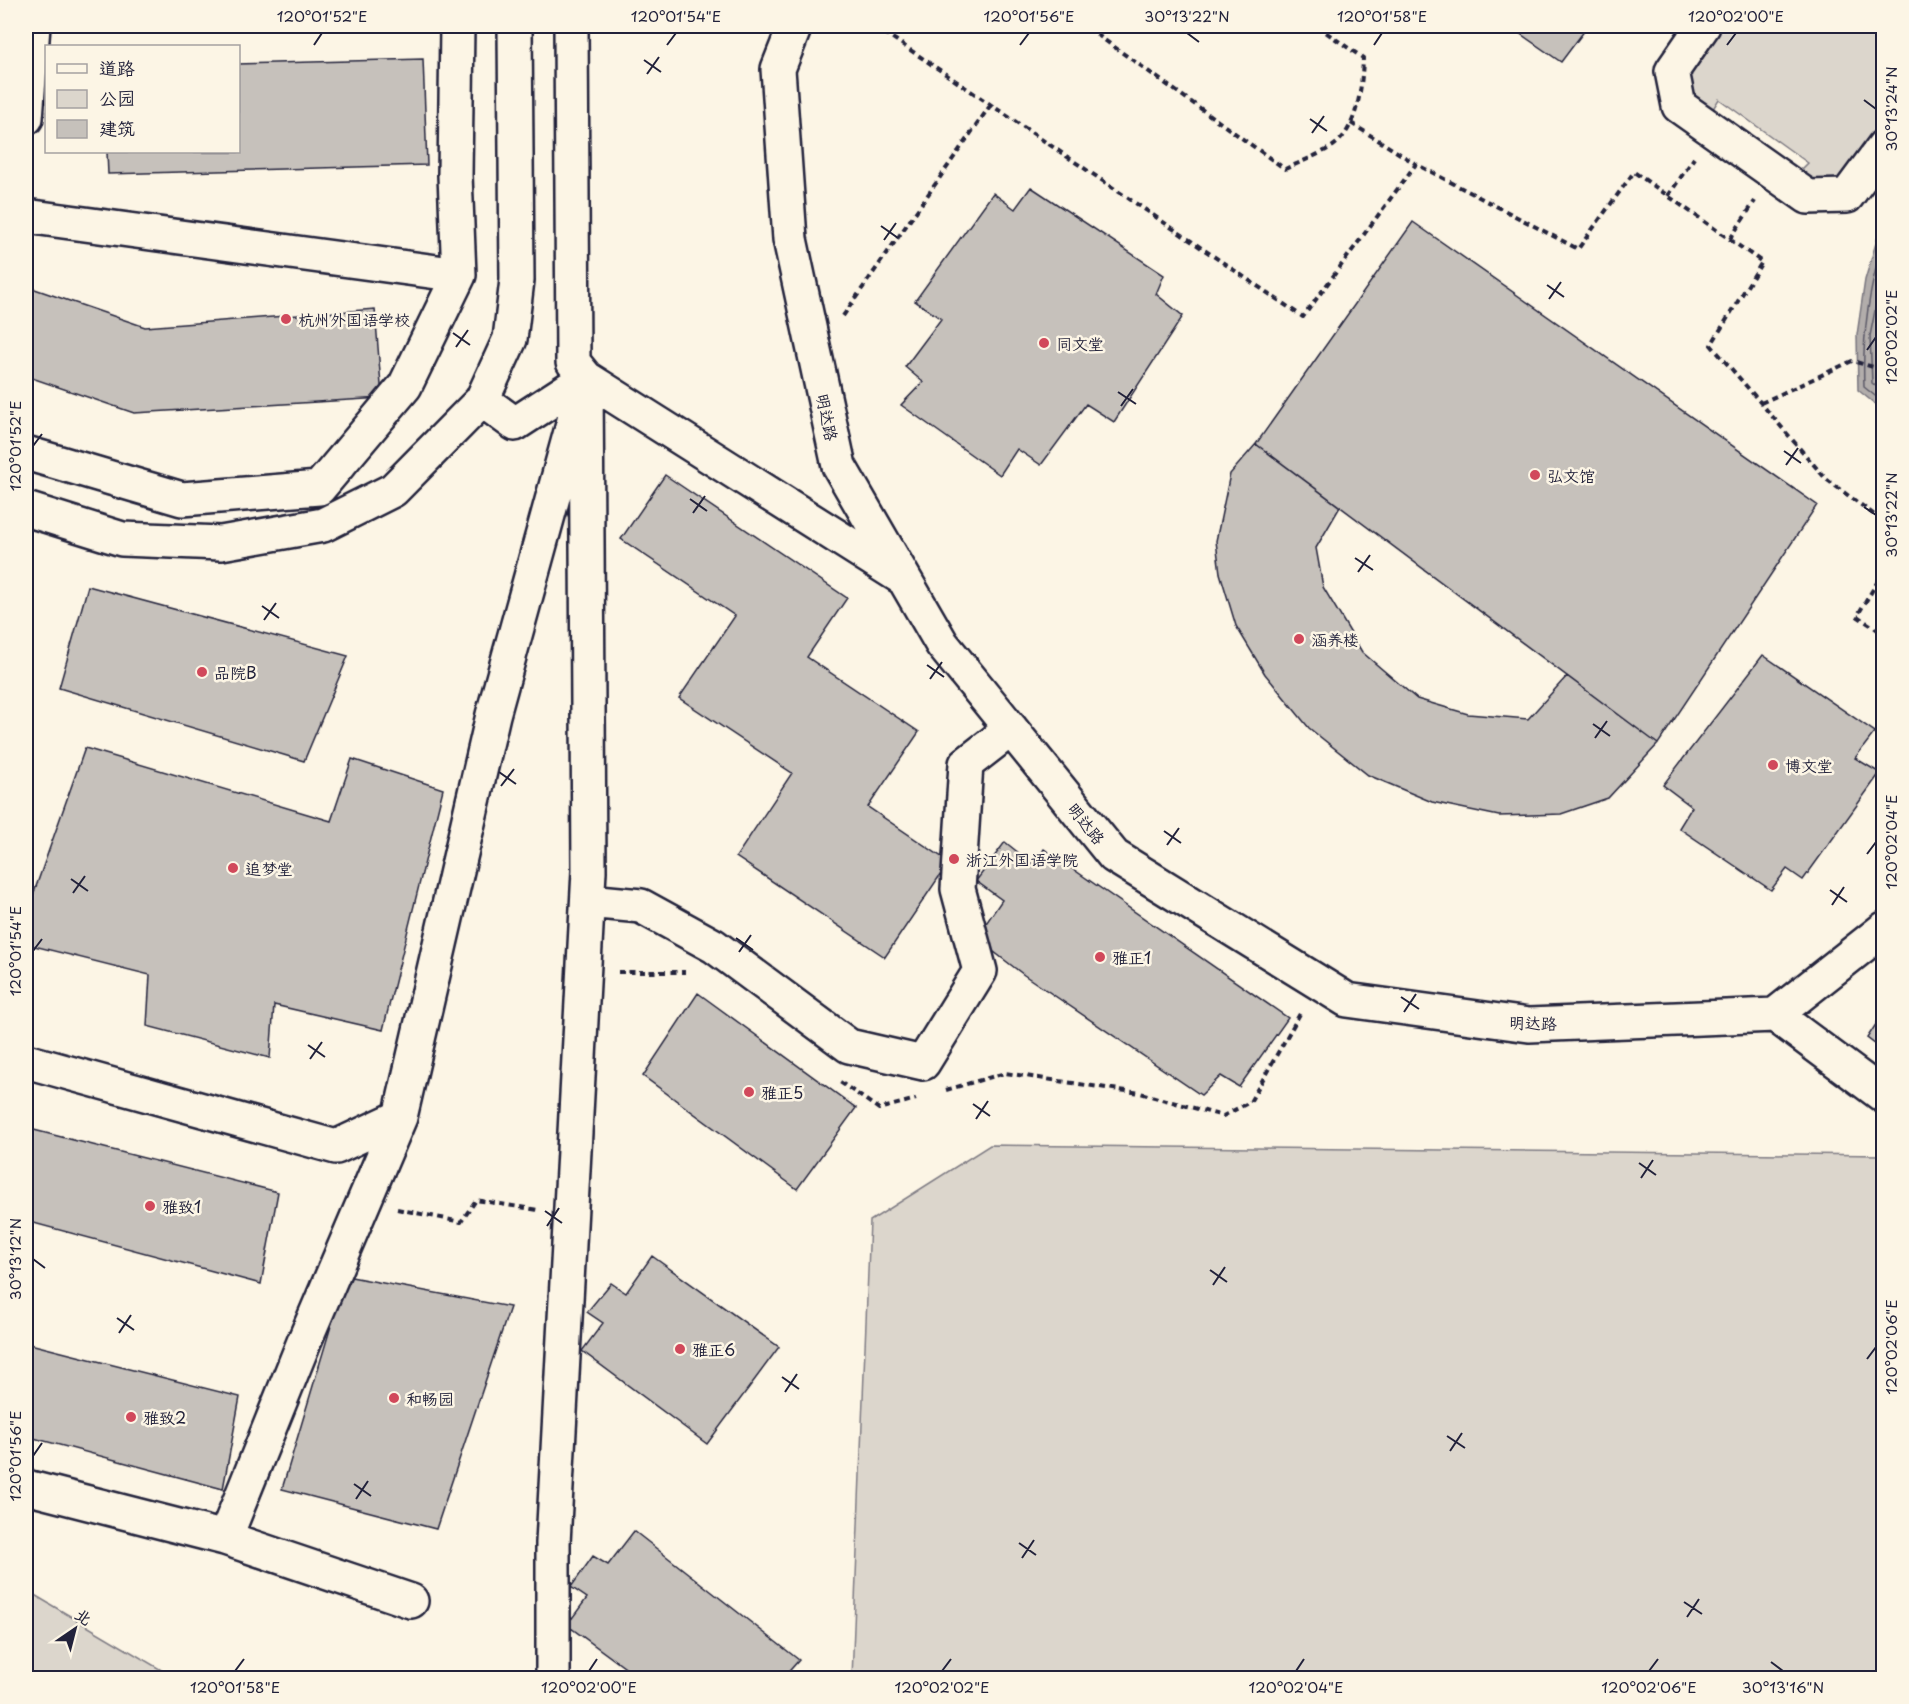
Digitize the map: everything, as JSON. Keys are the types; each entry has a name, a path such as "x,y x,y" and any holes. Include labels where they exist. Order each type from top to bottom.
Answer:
{"street":[{"path":"26,118 33,26"},
{"path":"26,453 182,499 319,488 405,386 459,275 455,175 457,26"},
{"path":"26,509 122,539 221,543 323,525 393,490 482,400 510,339 517,280 515,26"},
{"path":"571,26 573,362 586,378 904,579"},
{"name":"明达路","path":"795,26 778,69 789,239 839,466 942,644 1114,856 1347,999 1529,1025 1775,1015"},
{"path":"1703,26 1672,70 1679,106 1808,197 1847,196 1884,146"},
{"path":"26,216 459,275"},
{"path":"482,400 515,424 586,378"},
{"path":"553,1678 553,1543 588,901 586,378"},
{"path":"225,1538 400,1117 492,716 586,378"},
{"path":"588,901 641,906 714,946 849,1046 923,1063 980,971 958,889 966,764 1011,729"},
{"path":"1884,928 1775,1015 1884,1096"},
{"path":"26,1061 336,1147 400,1117"},
{"path":"26,1487 225,1538 411,1601"}],"path":[{"path":"876,26 993,103 1303,317 1416,164"},
{"path":"1092,26 1092,31 1285,169 1335,145 1351,123 1362,86 1363,58 1317,26"},
{"path":"815,357 993,103"},
{"path":"1351,123 1416,164 1578,249 1634,172 1762,262 1711,345 1826,479 1884,522"},
{"path":"1668,196 1713,130"},
{"path":"1730,239 1774,173"},
{"path":"1761,403 1852,361 1884,370"},
{"path":"1884,571 1857,616 1884,634"},
{"path":"364,1202 461,1222 476,1200 571,1216"}],"green space":[{"path":"1723,26 1883,26 1883,129 1849,177 1841,183 1816,185 1798,173 1808,163 1719,99 1711,112 1692,95 1687,81 1692,68"},
{"path":"990,1145 1883,1155 1883,1678 852,1678 870,1221"},
{"path":"26,1590 175,1678 26,1678"}],"water":[{"path":"1883,227 1883,415 1880,408 1858,390 1857,335 1865,280 1879,233"}],"building":[{"path":"1509,26 1588,26 1561,62"},
{"path":"423,59 427,165 108,174 107,153 240,153 240,64"},
{"name":"同文堂","path":"1031,187 1164,275 1156,294 1183,316 1114,422 1086,404 1041,465 1017,449 1000,475 901,405 923,382 905,367 941,319 915,301 993,193 1015,209"},
{"name":"弘文馆","path":"1413,222 1817,505 1658,744 1256,444"},
{"path":"26,286 145,327 375,309 382,398 134,413 26,376"},
{"name":"涵养楼","path":"1256,444 1340,507 1316,548 1323,587 1362,652 1417,699 1468,714 1528,719 1567,676 1658,744 1608,798 1561,814 1499,816 1432,802 1368,775 1309,728 1265,674 1236,626 1220,573 1216,541 1230,474"},
{"path":"665,475 847,598 807,657 919,732 868,807 949,862 885,957 736,857 792,773 679,698 735,616 621,539"},
{"name":"品院B","path":"88,586 348,656 304,761 59,688"},
{"name":"博文堂","path":"1763,655 1875,732 1855,758 1880,773 1803,880 1787,869 1771,890 1679,828 1692,807 1663,785"},
{"name":"追梦堂","path":"85,748 331,821 352,759 443,789 383,1030 274,1005 270,1058 147,1026 150,975 26,944 26,915"},
{"name":"雅正1","path":"1005,842 1034,865 1044,849 1288,1018 1239,1087 1221,1076 1201,1095 1024,975 976,938 1002,900 976,881"},
{"name":"雅正5","path":"698,993 856,1108 797,1189 643,1076"},
{"path":"1884,1012 1884,1051 1867,1038"},
{"name":"雅致1","path":"26,1128 278,1192 261,1284 26,1221"},
{"name":"雅正6","path":"652,1256 779,1347 707,1444 582,1351 603,1323 587,1312 611,1283 626,1293"},
{"name":"和畅园","path":"346,1276 510,1307 436,1529 282,1489"},
{"name":"雅致2","path":"26,1343 240,1397 223,1489 26,1436"},
{"path":"634,1531 799,1660 783,1678 639,1678 567,1625 587,1598 571,1587 593,1556 608,1565"}],"place":[{"name":"杭州外国语学校","path":"286,319"},
{"name":"同文堂","path":"1044,343"},
{"name":"弘文馆","path":"1535,475"},
{"name":"涵养楼","path":"1299,639"},
{"name":"品院B","path":"202,672"},
{"name":"博文堂","path":"1773,765"},
{"name":"浙江外国语学院","path":"954,859"},
{"name":"追梦堂","path":"233,868"},
{"name":"雅正1","path":"1100,957"},
{"name":"雅正5","path":"749,1092"},
{"name":"雅致1","path":"150,1206"},
{"name":"雅正6","path":"680,1349"},
{"name":"和畅园","path":"394,1398"},
{"name":"雅致2","path":"131,1417"}]}
